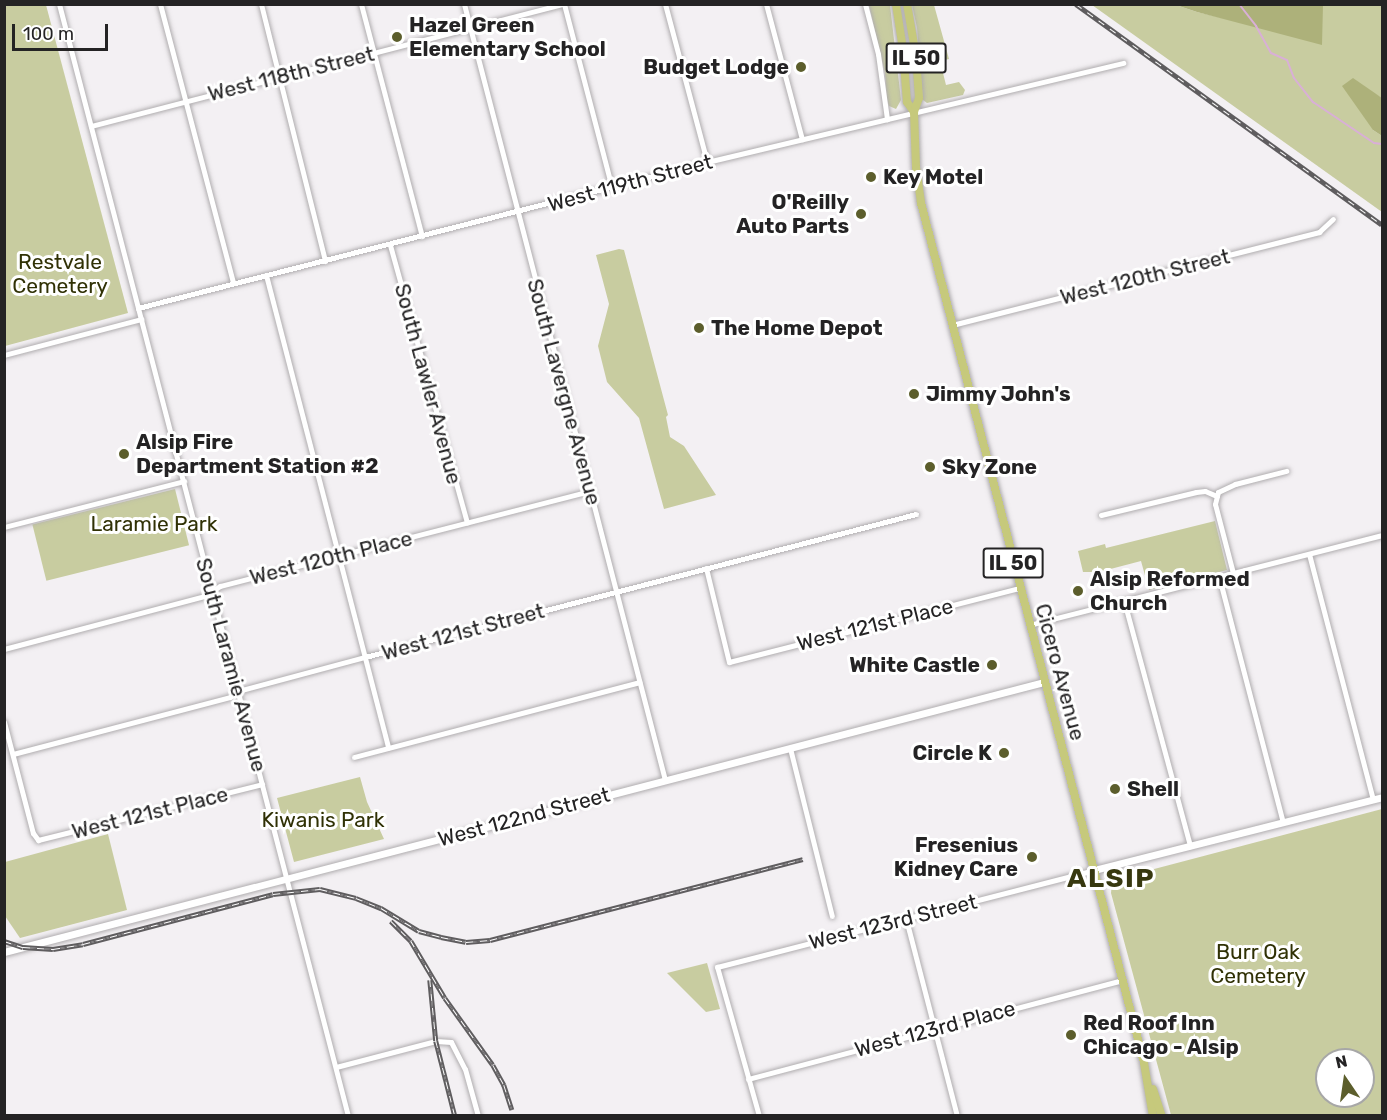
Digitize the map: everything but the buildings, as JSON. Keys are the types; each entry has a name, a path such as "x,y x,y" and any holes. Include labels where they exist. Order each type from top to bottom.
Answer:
{"main road":[{"name":"Cicero Avenue","path":"896,4 907,102 914,112"},
{"name":"Cicero Avenue","path":"907,4 916,56 919,98 914,112 916,167 921,203 1122,980 1144,1063 1162,1116"},
{"name":"Cicero Avenue","path":"1144,1063 1153,1116"}],"street":[{"name":"South Laramie Avenue","path":"59,4 348,1116"},
{"path":"160,4 233,283"},
{"path":"261,4 325,261"},
{"path":"361,4 422,236"},
{"name":"South Lavergne Avenue","path":"464,4 516,213 591,491 665,780"},
{"name":"West 118th Street","path":"91,126 563,4"},
{"path":"563,4 612,188"},
{"path":"665,4 707,162"},
{"path":"766,4 802,139"},
{"path":"865,4 879,57 887,119"},
{"name":"West 119th Street","path":"138,308 516,213 707,162 1123,63"},
{"name":"West 120th Street","path":"952,326 1319,232 1333,219"},
{"name":"South Lawler Avenue","path":"390,245 467,523"},
{"path":"266,275 388,748"},
{"path":"4,355 141,319"},
{"path":"1233,573 1215,504 1217,496 1221,490 1229,486 1286,471"},
{"path":"4,527 184,481"},
{"name":"West 120th Place","path":"4,649 204,596 220,586 591,491"},
{"path":"1101,515 1196,492 1205,491 1217,496"},
{"name":"West 121st Street","path":"13,754 231,697 238,691 365,657 916,514"},
{"path":"1029,625 1383,535"},
{"path":"1309,554 1373,800"},
{"name":"West 121st Place","path":"705,568 729,662 1020,588"},
{"path":"1219,577 1283,822"},
{"path":"1124,601 1190,846"},
{"path":"354,757 639,682"},
{"name":"West 122nd Street","path":"4,952 1044,682"},
{"path":"4,722 13,754"},
{"path":"790,747 832,916"},
{"name":"West 121st Place","path":"13,754 33,833 38,840 262,784"},
{"name":"West 123rd Street","path":"748,1079 717,967 1383,797"},
{"path":"906,919 957,1116"},
{"name":"West 123rd Place","path":"748,1079 1122,980"},
{"path":"336,1067 436,1041 451,1042 465,1069 478,1116"},
{"path":"748,1079 759,1116"}],"green space":[{"name":"Restvale Cemetery","path":"5,4 46,5 128,313 5,346"},
{"path":"869,5 890,5 901,100 896,109 889,106 887,100 885,73"},
{"path":"912,5 934,5 949,59 940,61 946,85 959,82 965,90 963,95 927,103 923,100 917,28"},
{"path":"1092,5 1176,5 1244,23 1277,5 1382,5 1382,98 1373,93 1373,130 1382,136 1382,212"},
{"path":"1176,5 1323,5 1322,45 1197,12"},
{"path":"1353,78 1382,98 1382,136 1373,130 1342,86"},
{"path":"619,249 624,250 668,415 666,417 670,437 684,446 716,495 664,509 639,418 607,382 598,346 609,304 596,255"},
{"name":"Laramie Park","path":"175,489 189,545 46,581 32,525"},
{"path":"1215,521 1227,570 1149,590 1141,561 1099,572 1083,572 1078,551 1105,544 1106,548"},
{"name":"Kiwanis Park","path":"360,777 367,802 384,839 294,862 277,798"},
{"name":"Burr Oak Cemetery","path":"1382,809 1382,1115 1171,1115 1111,893 1112,882 1119,874 1120,878"},
{"path":"108,834 127,910 20,938 5,916 5,862"},
{"path":"707,963 720,1009 706,1012 667,973"}],"waterway":[{"path":"1239,4 1256,26 1271,53 1287,60 1294,78 1313,102 1374,143 1382,144"}],"railway":[{"path":"1076,4 1382,225"},
{"path":"4,941 23,947 53,949 83,944 273,894 320,889 356,898 381,908 419,931 466,942 490,940 803,859"},
{"path":"391,921 411,941 445,998 493,1065 504,1085 512,1110"},
{"path":"430,980 436,1041 455,1116"}],"place":[{"name":"Hazel Green Elementary School","path":"397,37"},
{"name":"Budget Lodge","path":"801,67"},
{"name":"Key Motel","path":"871,177"},
{"name":"O'Reilly Auto Parts","path":"861,214"},
{"name":"The Home Depot","path":"699,328"},
{"name":"Jimmy John's","path":"914,394"},
{"name":"Alsip Fire Department Station #2","path":"124,454"},
{"name":"Sky Zone","path":"930,467"},
{"name":"Alsip Reformed Church","path":"1078,591"},
{"name":"White Castle","path":"992,665"},
{"name":"Circle K","path":"1004,753"},
{"name":"Shell","path":"1115,789"},
{"name":"Fresenius Kidney Care","path":"1032,857"},
{"name":"Red Roof Inn Chicago - Alsip","path":"1071,1035"}],"district":[{"name":"ALSIP","path":"1111,879"}]}
